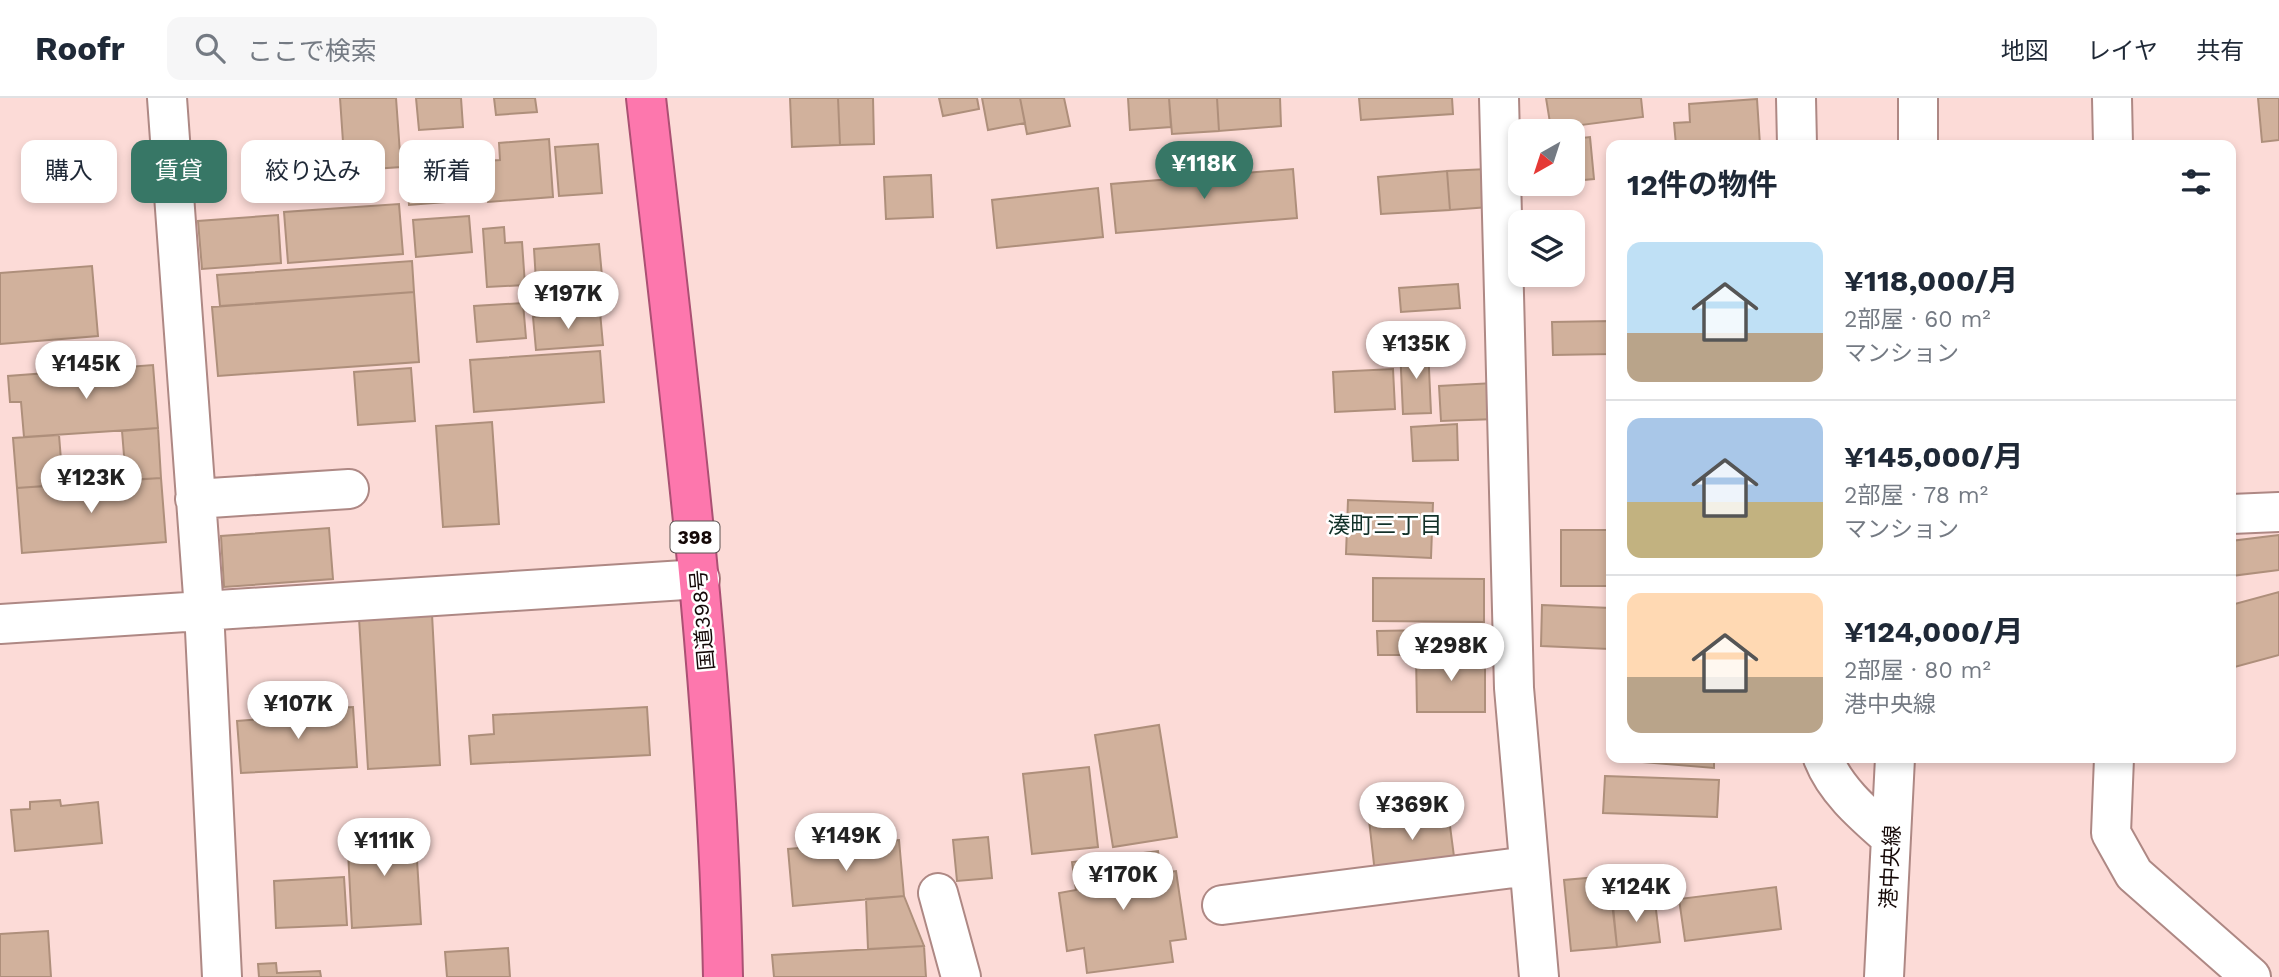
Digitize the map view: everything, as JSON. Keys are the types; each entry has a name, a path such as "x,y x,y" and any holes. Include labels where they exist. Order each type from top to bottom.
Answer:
{"highway":[{"name":"国道398号","path":"646,98 699,579 721,868 723,977"}],"street":[{"path":"167,98 204,610 222,977"},
{"path":"1499,98 1514,688 1539,977"},
{"path":"1796,98 1797,140"},
{"path":"1918,98 1918,140"},
{"path":"2112,98 2113,140"},
{"path":"195,499 349,489"},
{"path":"2236,514 2279,513"},
{"path":"0,624 699,579"},
{"path":"1825,763 1855,806 1891,838"},
{"name":"港中央線","path":"1884,977 1895,763"},
{"path":"2114,763 2111,833 2134,874 2251,977"},
{"path":"1222,905 1529,866"},
{"path":"938,893 961,977"}],"building":[{"path":"340,98 396,98 399,167 385,168 385,140 343,140"},
{"path":"416,98 461,98 463,127 419,130"},
{"path":"494,98 535,98 537,112 496,115"},
{"path":"790,98 838,98 840,145 792,147"},
{"path":"838,98 873,98 874,144 840,145"},
{"path":"939,98 977,98 979,109 943,116"},
{"path":"982,98 1020,98 1025,123 988,130"},
{"path":"1020,98 1064,98 1070,126 1027,134"},
{"path":"1128,98 1169,98 1171,127 1130,130"},
{"path":"1169,98 1217,98 1219,131 1172,134"},
{"path":"1217,98 1280,98 1281,126 1219,131"},
{"path":"1359,98 1452,98 1453,114 1361,120"},
{"path":"1546,98 1641,98 1643,117 1586,124 1586,119 1549,119"},
{"path":"2258,98 2279,98 2279,140 2262,142"},
{"path":"1757,99 1760,140 1676,140 1674,123 1690,122 1689,104"},
{"path":"1586,137 1590,137 1594,179 1586,180"},
{"path":"549,139 553,197 495,201 495,160 500,160 499,143"},
{"path":"598,144 602,193 559,196 555,147"},
{"path":"1293,169 1297,218 1116,233 1111,184"},
{"path":"1487,169 1489,207 1450,210 1447,171"},
{"path":"1447,171 1450,210 1381,214 1378,177"},
{"path":"931,175 933,217 886,219 884,177"},
{"path":"1098,188 1103,237 997,248 992,200"},
{"path":"399,204 403,254 288,263 284,212"},
{"path":"278,215 281,263 202,269 198,221"},
{"path":"469,216 472,252 416,257 413,220"},
{"path":"504,227 505,243 522,242 525,285 487,287 483,229"},
{"path":"599,244 602,276 536,281 534,249"},
{"path":"412,261 414,292 220,306 217,275"},
{"path":"92,266 98,336 0,344 0,273"},
{"path":"1458,284 1460,308 1401,312 1399,288"},
{"path":"414,292 419,362 218,376 212,307"},
{"path":"523,303 526,338 477,342 474,306"},
{"path":"600,312 603,345 536,350 533,317"},
{"path":"1606,321 1606,354 1553,355 1552,322"},
{"path":"1428,347 1431,413 1403,414 1400,348"},
{"path":"600,351 604,402 474,412 470,360"},
{"path":"153,365 158,428 24,437 21,402 10,402 8,376"},
{"path":"411,368 415,421 358,425 354,372"},
{"path":"1393,369 1395,409 1335,412 1333,372"},
{"path":"1494,383 1496,419 1441,421 1439,386"},
{"path":"492,422 499,524 443,527 436,426"},
{"path":"1457,424 1458,460 1413,461 1411,427"},
{"path":"158,428 161,478 126,480 122,431"},
{"path":"59,435 63,485 17,488 13,438"},
{"path":"161,478 166,542 22,553 17,488"},
{"path":"1348,500 1433,503 1431,558 1346,554"},
{"path":"329,528 333,579 224,587 221,536"},
{"path":"1561,530 1606,530 1606,586 1561,586"},
{"path":"2279,535 2279,570 2236,575 2236,540"},
{"path":"1373,578 1484,579 1484,622 1373,621"},
{"path":"2279,592 2279,655 2236,667 2236,604"},
{"path":"1542,605 1606,608 1606,649 1541,646"},
{"path":"432,614 440,765 368,769 359,618"},
{"path":"1430,630 1430,655 1378,655 1377,631"},
{"path":"1485,654 1485,712 1417,712 1416,655"},
{"path":"325,707 326,716 334,716 334,708 353,707 357,767 241,773 237,721 277,718 277,710"},
{"path":"647,707 650,755 471,764 469,736 494,734 493,715"},
{"path":"1159,725 1177,837 1113,847 1095,735"},
{"path":"1654,763 1714,763 1714,768"},
{"path":"1089,767 1098,847 1032,854 1023,774"},
{"path":"1605,776 1719,780 1717,817 1603,813"},
{"path":"60,800 61,806 98,802 102,843 15,851 11,810 30,809 30,802"},
{"path":"1448,811 1455,864 1375,873 1369,820"},
{"path":"415,828 421,924 352,928 347,832"},
{"path":"988,837 992,878 957,881 953,840"},
{"path":"899,840 904,896 793,906 788,849"},
{"path":"1158,851 1161,873 1176,871 1186,939 1170,941 1173,962 1087,973 1084,948 1067,951 1059,893 1076,890 1072,862"},
{"path":"1609,876 1617,947 1571,951 1564,880"},
{"path":"344,877 347,925 276,928 274,881"},
{"path":"1776,887 1781,929 1685,941 1679,899"},
{"path":"904,896 924,946 868,949 866,899"},
{"path":"1655,902 1660,942 1617,947 1613,906"},
{"path":"48,931 51,977 0,977 0,934"},
{"path":"924,946 926,977 774,977 772,955"},
{"path":"508,948 510,977 447,977 445,952"},
{"path":"276,963 277,973 320,971 321,977 259,977 258,964"}],"district":[{"name":"湊町三丁目","path":"1385,525"}]}
